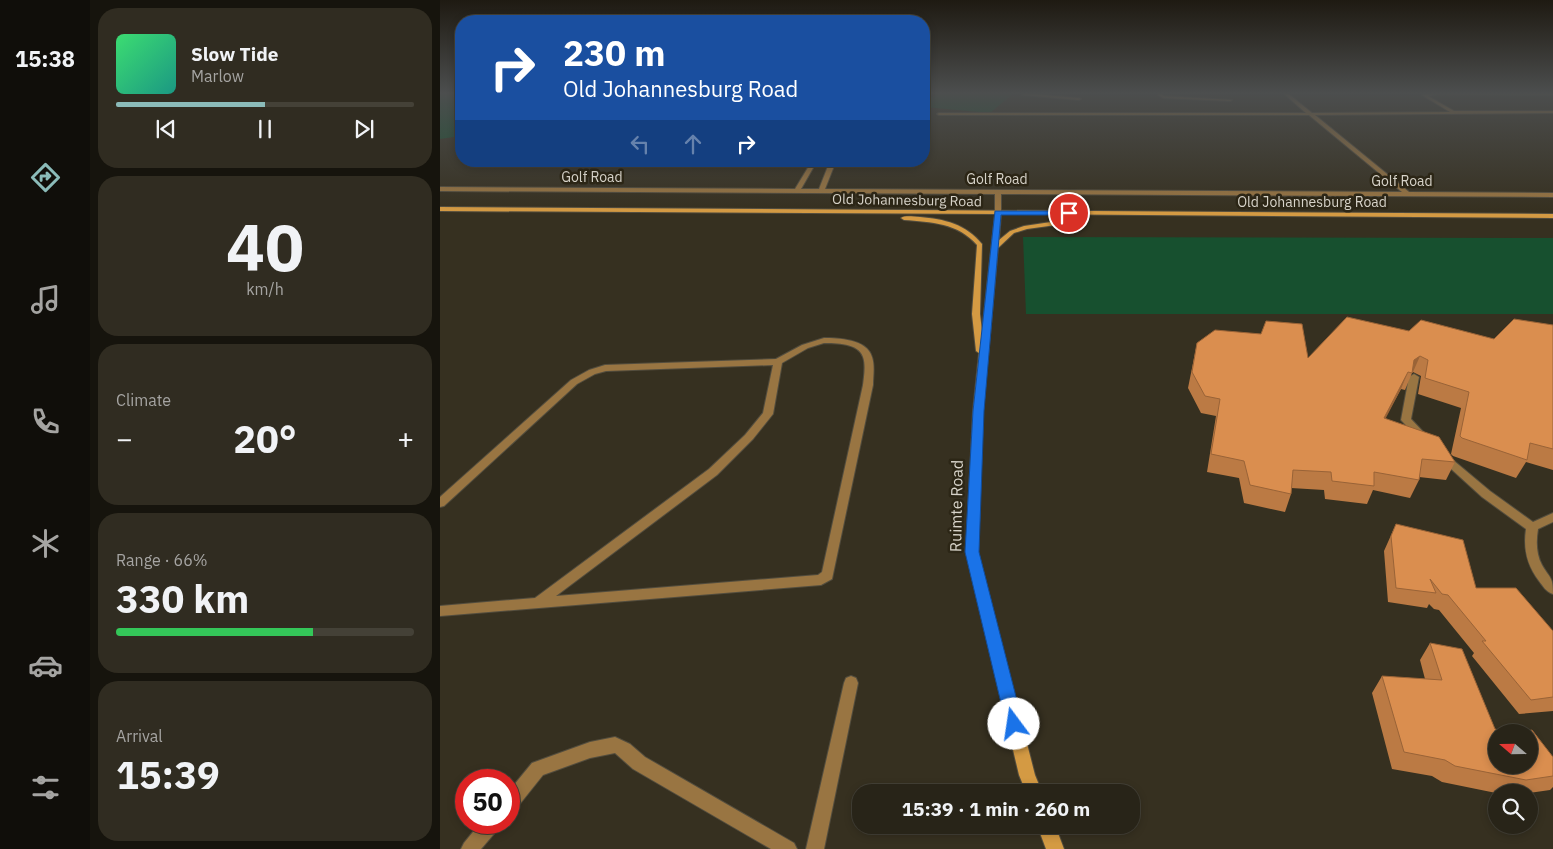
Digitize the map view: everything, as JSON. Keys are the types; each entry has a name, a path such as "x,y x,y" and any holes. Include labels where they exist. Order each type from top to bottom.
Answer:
{"main road":[{"name":"Old Johannesburg Road","path":"440,208 1553,216"},
{"path":"779,211 830,216 928,220 963,229 974,236 980,245 976,314 982,372"},
{"name":"Ruimte Road","path":"998,213 978,411 972,552 1031,784"},
{"path":"994,248 1012,232 1026,227 1140,214"},
{"path":"1049,834 1055,849"}],"street":[{"path":"1332,132 1407,194"},
{"path":"797,191 811,167"},
{"path":"821,191 831,167"},
{"name":"Golf Road","path":"440,190 1553,195"},
{"path":"998,192 998,213"},
{"path":"440,503 574,382 592,372 605,368 778,362 804,346 826,340 842,340 861,348 868,356 868,385 828,575 821,580 440,611"},
{"path":"538,603 713,472 736,451 768,414 778,362"},
{"path":"1414,377 1406,420 1466,478 1501,507 1532,527"},
{"path":"1532,527 1551,517"},
{"path":"1532,527 1529,545 1534,562 1543,578 1553,589"},
{"path":"815,849 851,683"},
{"path":"520,791 538,770 590,750 615,745 624,749 639,763 788,849"},
{"path":"470,849 483,834"}],"green space":[{"path":"440,132 455,132 455,137 440,139"},
{"path":"1023,237 1553,238 1553,314 1026,314"}],"building":[{"path":"1347,317 1409,331 1421,320 1494,339 1514,319 1553,325 1553,449 1530,443 1527,460 1462,438 1460,436 1469,392 1425,378 1428,360 1420,356 1414,360 1412,373 1408,372 1384,418 1439,437 1455,462 1422,459 1419,480 1374,472 1374,486 1332,481 1331,472 1293,470 1291,494 1250,485 1244,461 1211,454 1220,399 1205,396 1192,372 1197,343 1215,330 1261,334 1266,321 1302,324 1308,358"},
{"path":"1396,524 1463,540 1476,588 1516,588 1553,631 1553,697 1531,700 1482,641 1486,641 1448,595 1442,594 1430,579 1436,593 1396,588 1391,536"},
{"path":"1430,643 1462,649 1493,724 1488,724 1488,773 1455,766 1445,760 1404,752 1382,676 1442,680"},
{"path":"1538,738 1553,757 1553,776 1526,780 1496,774 1538,774"}],"route":[{"path":"1014,724 972,552 978,411 998,213 1069,213"}]}
